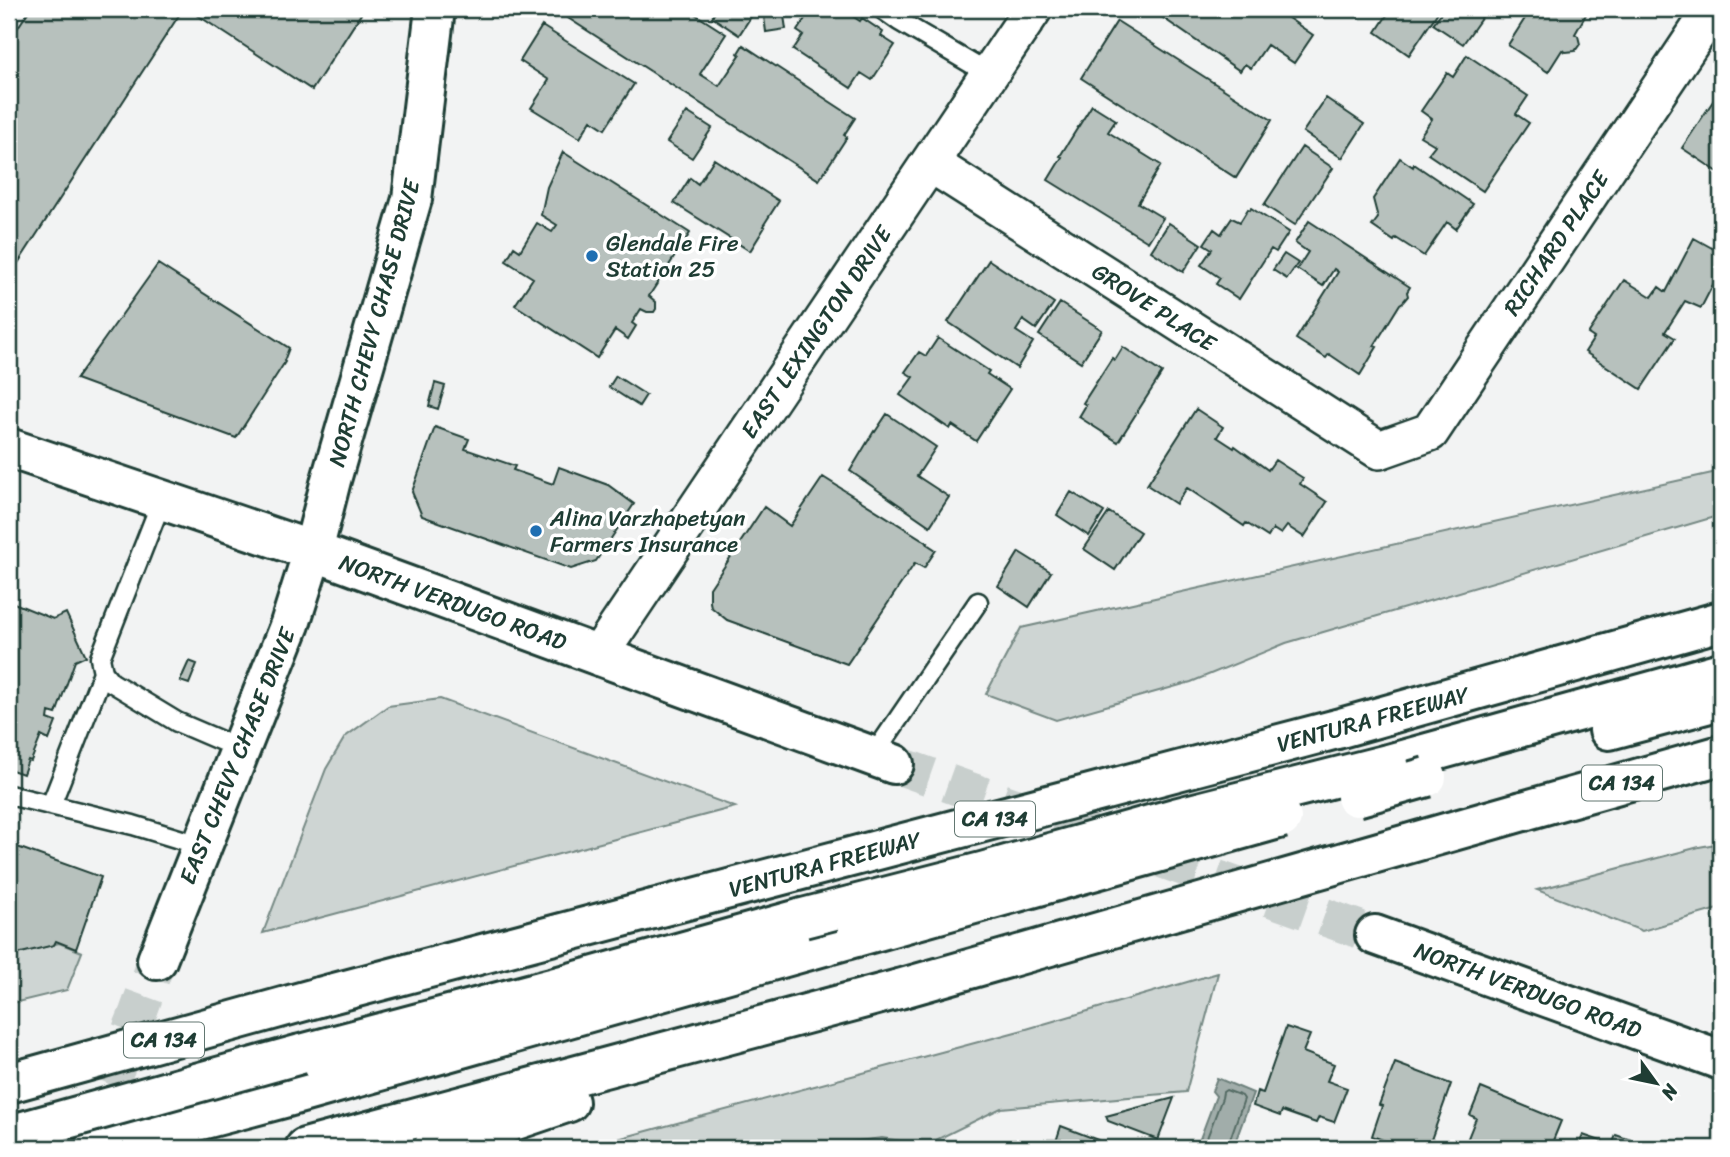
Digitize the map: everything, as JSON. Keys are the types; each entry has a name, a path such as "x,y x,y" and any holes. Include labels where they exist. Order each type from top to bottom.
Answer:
{"main road":[{"name":"NORTH CHEVY CHASE DRIVE","path":"313,551 412,199 435,9"},
{"name":"NORTH VERDUGO ROAD","path":"9,448 313,551 883,760"},
{"name":"EAST CHEVY CHASE DRIVE","path":"157,960 290,625 313,551"},
{"name":"VENTURA FREEWAY","path":"9,1083 319,998 1337,729 1721,621"},
{"path":"9,1135 803,918 1388,764 1721,672"},
{"path":"94,1148 284,1098 1427,777 1721,701"},
{"name":"CA 134","path":"305,1148 899,989 1721,755"},
{"name":"NORTH VERDUGO ROAD","path":"1375,935 1721,1060"},
{"path":"433,1148 899,989"}],"street":[{"name":"EAST LEXINGTON DRIVE","path":"598,656 1033,9"},
{"name":"RICHARD PLACE","path":"1378,450 1430,432 1713,9"},
{"name":"GROVE PLACE","path":"930,163 1378,450"}],"lane":[{"path":"882,9 989,74"},
{"path":"162,500 100,658 103,672 111,682 177,722 240,748"},
{"path":"883,760 978,602"},
{"path":"51,805 103,672"},
{"path":"9,795 133,825 202,846"}],"shaded area":[{"path":"1721,471 1721,515 1286,643 1191,682 1056,720 986,694 1021,628"},
{"path":"440,699 735,807 263,933 326,769 345,737 388,706"},
{"path":"1721,843 1721,908 1642,931 1537,890 1699,847"},
{"path":"59,943 82,952 67,990 9,1004 9,956"},
{"path":"1218,973 1186,1092 1001,1108 926,1145 882,1138 842,1143 827,1148 584,1148 1023,1030"}],"water":[{"path":"1217,1078 1253,1093 1233,1148 1212,1148 1198,1144 1216,1096 1212,1091"}],"building":[{"path":"30,9 183,9 9,277 9,41"},
{"path":"188,9 352,9 361,14 312,90"},
{"path":"554,9 687,9 726,34 700,74 719,86 740,55 738,53 743,45 855,118 844,135 847,137 819,180"},
{"path":"717,9 756,9 739,35 712,17"},
{"path":"763,9 783,9 786,29 766,32"},
{"path":"811,9 842,9 883,32 881,36 895,45 872,80 861,73 851,88 793,50 803,35 797,31"},
{"path":"1159,9 1275,9 1313,35 1294,63 1267,45 1251,68 1245,64 1240,71 1156,13"},
{"path":"1391,9 1440,9 1409,55 1376,32"},
{"path":"1444,9 1470,9 1482,17 1463,44 1433,24"},
{"path":"1531,9 1589,9 1575,34 1580,44 1575,51 1562,50 1548,72 1508,45"},
{"path":"1117,21 1272,120 1236,178 1081,78"},
{"path":"542,26 634,84 605,129 591,120 580,138 531,108 549,80 520,61"},
{"path":"1467,55 1528,96 1516,114 1529,123 1483,191 1428,154 1435,145 1420,136 1432,119 1421,111 1447,73 1453,77"},
{"path":"1721,89 1721,174 1682,148"},
{"path":"1326,98 1364,124 1342,158 1303,132"},
{"path":"1092,105 1116,120 1108,132 1161,165 1138,203 1163,218 1148,242 1048,180"},
{"path":"687,112 712,128 692,158 667,142"},
{"path":"1302,147 1333,168 1295,225 1264,205"},
{"name":"Glendale Fire Station 25","path":"563,152 690,233 649,296 656,302 654,312 641,309 632,323 636,326 628,339 615,330 597,358 515,305 533,278 506,261 514,247 520,251 537,223 552,232 557,225 541,215 547,187"},
{"path":"1400,158 1413,167 1414,164 1473,204 1456,229 1447,222 1424,256 1372,226 1378,218 1373,199"},
{"path":"714,159 779,201 750,251 674,203 690,178 698,184"},
{"path":"1251,208 1289,232 1276,252 1271,249 1239,299 1216,284 1220,278 1201,265 1212,249 1204,244 1214,229 1221,234 1232,218 1240,222"},
{"path":"1309,221 1410,287 1408,296 1400,304 1374,346 1377,347 1360,375 1329,354 1326,358 1296,339 1338,272 1334,269 1323,286 1297,269 1308,252 1295,243"},
{"path":"1169,223 1201,244 1183,272 1151,251"},
{"path":"1694,238 1721,253 1721,269 1701,308 1685,301 1665,332 1675,338 1641,389 1585,352 1594,338 1588,334 1624,280 1652,297 1659,287 1666,292"},
{"path":"1284,254 1298,263 1287,279 1273,270"},
{"path":"989,260 1054,303 1036,329 1023,320 1016,331 1033,342 1017,368 948,322"},
{"path":"158,264 289,348 285,362 236,438 76,379"},
{"path":"1060,303 1102,330 1081,362 1039,335"},
{"path":"938,338 989,371 987,374 1010,389 976,441 952,425 950,429 900,395 913,377 905,372 919,352 926,356"},
{"path":"1123,347 1162,373 1118,442 1079,417 1086,405 1083,403 1112,358 1115,360"},
{"path":"616,376 646,395 639,406 609,387"},
{"path":"435,383 445,386 438,409 429,406"},
{"path":"1196,409 1223,427 1217,437 1234,448 1235,446 1268,470 1275,460 1303,478 1300,484 1327,502 1304,537 1287,526 1281,534 1273,529 1268,537 1246,523 1244,526 1187,488 1176,504 1147,485"},
{"path":"887,414 936,447 917,476 949,497 930,526 850,471"},
{"path":"435,427 469,439 465,449 515,466 513,470 553,484 559,467 608,485 634,504 596,561 571,569 422,516 412,492"},
{"path":"823,477 936,550 924,568 915,563 847,664 727,620 711,607 710,602 710,588 764,507 790,526"},
{"path":"1071,492 1104,512 1089,536 1057,515"},
{"path":"1109,512 1140,532 1115,570 1084,549"},
{"path":"1019,552 1051,572 1029,607 998,586"},
{"path":"9,601 53,619 66,613 86,656 75,661 56,714 49,712 48,719 56,722 49,740 41,736 23,774 9,769"},
{"path":"189,661 197,664 189,684 180,681"},
{"path":"9,844 101,877 76,949 56,941 54,945 9,956"},
{"path":"1286,1027 1310,1035 1303,1052 1334,1064 1327,1081 1347,1088 1334,1122 1319,1117 1316,1123 1282,1111 1280,1116 1253,1106 1257,1091 1263,1093"},
{"path":"1395,1063 1451,1084 1428,1148 1405,1148 1372,1136 1382,1106 1379,1105"},
{"path":"1481,1088 1561,1121 1550,1148 1535,1142 1532,1148 1464,1148 1476,1118 1470,1115"},
{"path":"1174,1098 1158,1140 1108,1121 1106,1116"},
{"path":"1061,1126 1098,1140 1096,1145 1106,1148 1054,1148"},
{"path":"1583,1135 1612,1145 1616,1135 1654,1148 1578,1148"},
{"path":"1324,1140 1344,1147 1344,1148 1320,1148"}],"tunnel":[{"path":"894,764 1375,935"},
{"path":"88,1137 157,960"}],"place":[{"name":"Glendale Fire Station 25","path":"592,256"},
{"name":"Alina Varzhapetyan Farmers Insurance","path":"536,531"}]}
